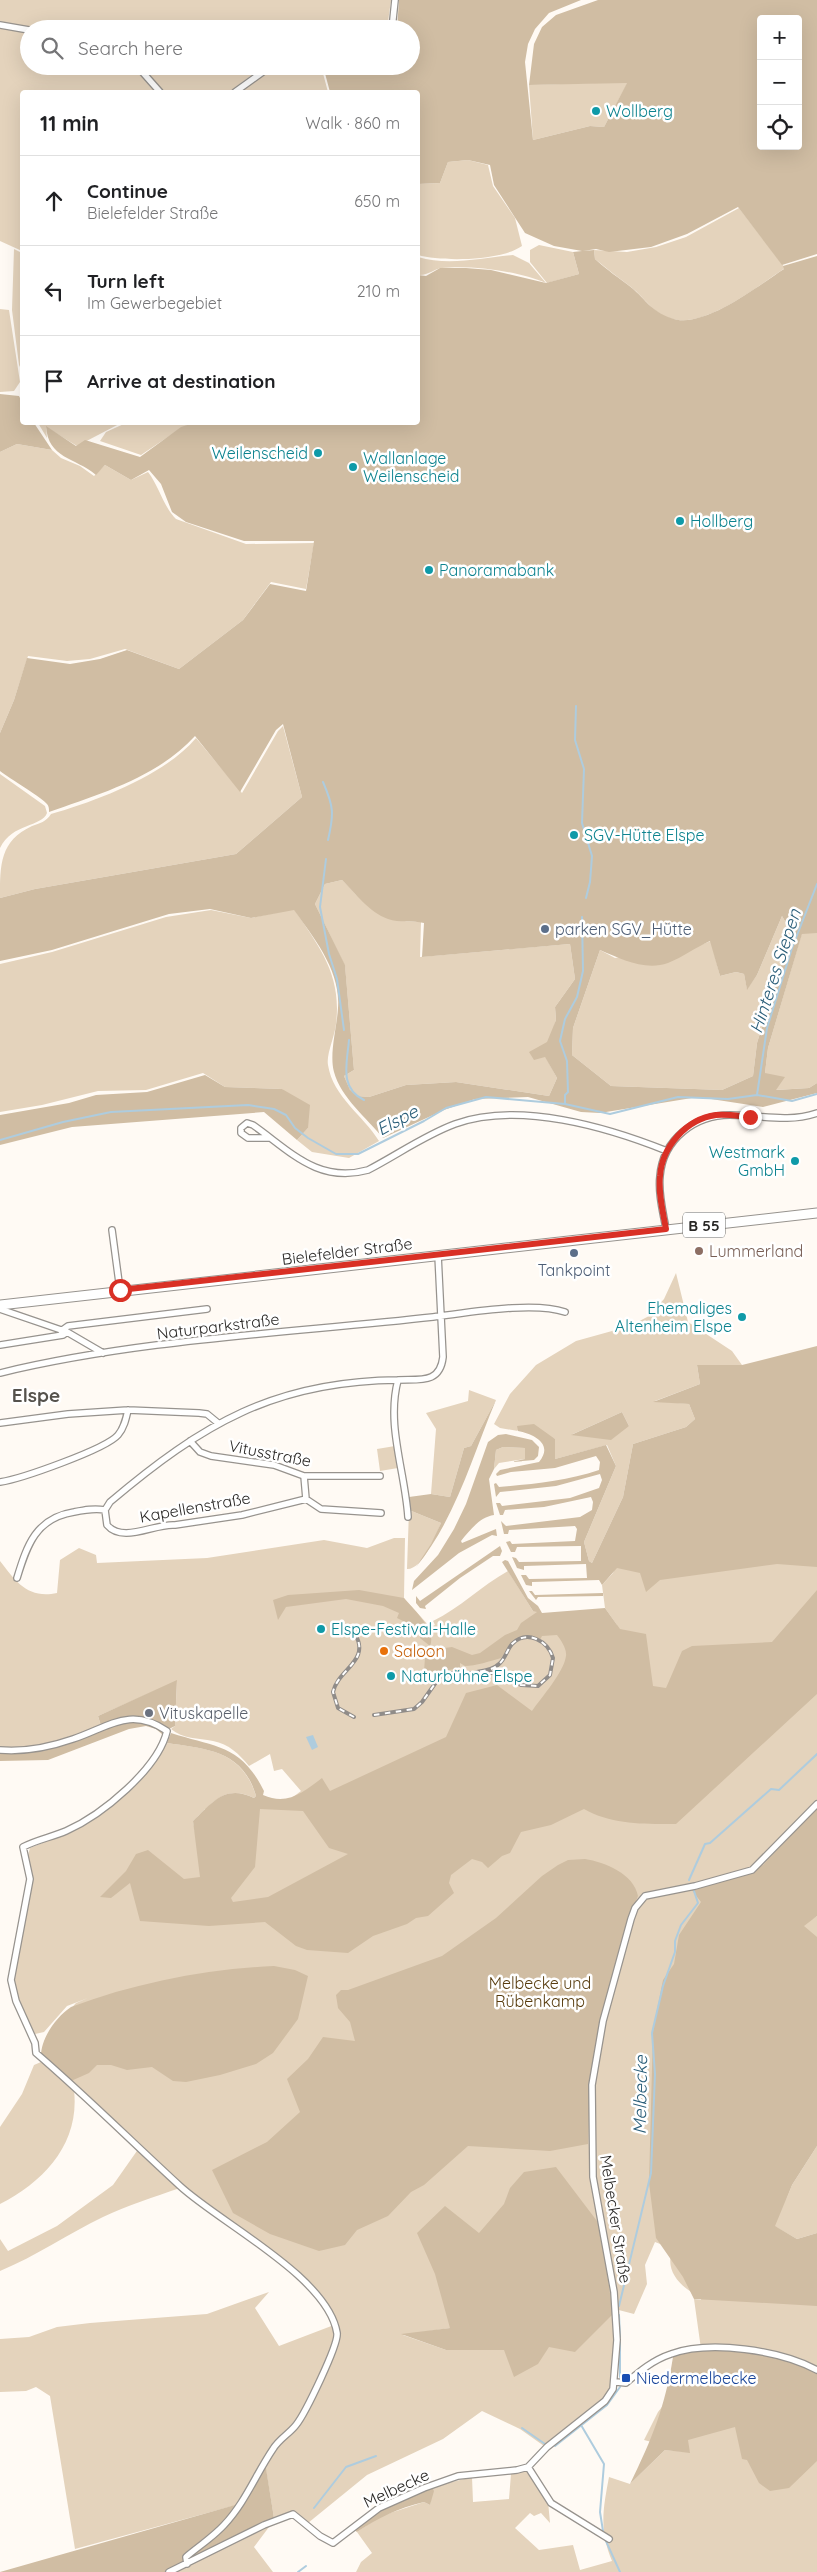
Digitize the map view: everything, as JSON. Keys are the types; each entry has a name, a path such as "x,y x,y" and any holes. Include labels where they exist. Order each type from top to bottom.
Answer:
{"main road":[{"name":"Bielefelder Straße","path":"0,1305 817,1213"}],"street":[{"path":"393,20 395,0"},
{"path":"0,25 20,28"},
{"path":"145,75 158,90"},
{"path":"238,90 259,75"},
{"path":"666,1229 660,1176 667,1151 686,1128 715,1116 787,1120 817,1113"},
{"path":"269,1138 248,1138 240,1133 241,1128 244,1124 250,1124 306,1164 321,1170 353,1174 376,1166 456,1124 489,1116 525,1116 597,1128 637,1139 667,1151"},
{"path":"112,1230 120,1290"},
{"path":"17,1578 29,1543 40,1528 60,1514 89,1509 105,1510 110,1502 158,1462 218,1423 243,1410 324,1386 356,1381 430,1378 439,1372 443,1357 438,1255"},
{"name":"Naturparkstraße","path":"0,1374 103,1353 441,1315 535,1308 565,1312"},
{"path":"0,1309 64,1331 103,1353"},
{"path":"0,1345 63,1335 68,1326 207,1309"},
{"path":"398,1380 394,1413 408,1517"},
{"path":"0,1423 68,1414 128,1410 207,1414 218,1423"},
{"path":"0,1482 20,1479 112,1440 123,1427 128,1410"},
{"name":"Vitusstraße","path":"190,1441 200,1452 211,1456 274,1465 304,1476 380,1476"},
{"path":"304,1476 306,1499 321,1509 381,1513"},
{"name":"Kapellenstraße","path":"105,1510 104,1519 111,1530 118,1532 144,1531 165,1525 242,1515 306,1499"},
{"path":"0,1750 54,1745 105,1725 132,1718 153,1722 167,1730 164,1743 156,1756 106,1809 64,1832 23,1847 30,1879 11,1980 16,2002 36,2043 36,2053 134,2141 181,2188 266,2249 302,2280 326,2307 338,2333 335,2348 300,2419 273,2448 242,2503 223,2526 186,2557 187,2564 169,2572"},
{"name":"Melbecker Straße","path":"616,2382 615,2309 606,2240 593,2177 592,2085 609,1993 635,1908 645,1896 690,1887 752,1870 817,1804"},
{"path":"605,2536 551,2503 528,2467 547,2447 605,2401 616,2382 626,2383 647,2365 668,2354 700,2349 754,2349 817,2370"},
{"name":"Melbecke","path":"187,2564 264,2525 293,2514 320,2536 333,2543 379,2508 424,2488 458,2476 517,2470 528,2467"}],"green space":[{"path":"0,0 391,0 388,20 20,20 20,27 0,23"},
{"path":"399,0 581,0 549,13 535,29 528,44 525,62 533,140 590,126 604,127 627,83 529,85 534,44 542,27 556,15 598,0 817,0 817,254 782,265 738,207 687,234 651,247 609,252 596,249 583,251 594,250 595,259 632,288 658,312 671,318 684,320 698,318 714,312 745,295 784,269 783,266 817,256 817,933 802,934 768,1048 765,1073 785,1077 776,1090 809,1088 817,1083 817,1093 763,1107 698,1097 600,1113 581,1112 528,1097 475,1099 444,1110 383,1138 348,1099 337,1081 332,1057 338,1008 338,994 335,981 325,956 294,910 251,918 210,909 169,914 52,950 0,961 0,898 35,889 236,854 302,797 283,724 276,730 240,792 195,736 164,763 127,783 49,812 48,806 44,801 0,771 0,733 14,700 27,658 70,664 100,659 127,650 179,669 243,620 270,584 306,591 314,541 244,541 186,522 172,512 161,484 149,470 131,480 105,465 96,475 57,451 48,437 46,426 76,446 85,440 140,457 181,427 187,425 420,425 420,275 426,276 440,268 466,268 491,270 546,283 579,274 573,252 582,251 554,246 525,233 494,185 490,165 468,160 448,162 440,183 420,184 420,90 329,90 325,75 420,75 420,20 398,20","holes":["342,880 375,912 388,919 424,923 422,957 570,944 575,979 555,1007 556,1020 547,1042 529,1052 534,1060 545,1057 557,1078 549,1096 456,1082 406,1085 369,1097 357,1096 350,1090 344,1076 354,1070 345,965 315,904 325,884","782,916 791,932 757,1043 753,1076 722,1090 611,1086 572,1055 573,1028 600,950 633,963 651,966 674,961 710,941 720,976 736,972 744,974 747,990 757,975"]},
{"path":"0,27 20,31 20,75 140,75 153,90 20,90 20,250 0,241"},
{"path":"148,75 252,75 232,90 162,90"},
{"path":"264,75 323,75 327,90 242,90"},
{"path":"628,82 604,127 590,126 533,140 529,85"},
{"path":"468,160 488,165 493,186 515,218 522,246 500,255 471,259 441,259 420,255 420,184 440,183 448,162"},
{"path":"739,208 785,268 716,312 686,320 666,317 650,306 636,291 595,259 594,250 627,252 656,247 686,237"},
{"path":"539,245 573,252 579,274 547,283 530,262 530,250"},
{"path":"14,249 20,252 20,367 12,310"},
{"path":"513,255 529,263 546,283 509,272 467,267 442,268 420,275 420,258 441,261"},
{"path":"0,309 9,310 20,382 14,391 0,392"},
{"path":"0,394 19,396 20,425 35,425 52,450 17,444 0,452"},
{"path":"39,425 117,425 77,446 46,427 47,438"},
{"path":"122,425 188,425 141,455 100,441 106,432"},
{"path":"17,444 52,450 61,458 80,466 94,476 105,465 131,480 148,472 176,519 246,544 314,543 306,589 271,582 243,620 179,669 125,649 90,659 67,661 28,656 14,700 0,733 0,452"},
{"path":"283,726 302,797 236,854 35,889 0,898 0,875 4,855 8,846 21,832 45,821 51,814 89,802 149,775 167,764 196,738 242,793 278,731"},
{"path":"0,774 45,806 47,813 39,821 12,834 0,848"},
{"path":"342,880 376,912 395,919 421,922 420,957 570,944 575,979 555,1007 556,1020 545,1056 557,1078 549,1096 456,1082 406,1085 369,1097 356,1096 350,1091 344,1076 354,1070 345,966 315,904 325,884"},
{"path":"294,909 327,963 336,991 336,1024 328,1061 331,1076 342,1096 379,1141 349,1158 312,1152 297,1140 308,1128 282,1089 225,1087 203,1073 146,1090 98,1091 42,1105 0,1112 0,964 52,952 166,917 211,910 251,918"},
{"path":"782,916 791,932 757,1043 753,1076 722,1090 611,1086 572,1055 573,1028 600,950 615,958 703,944 711,941 720,976 736,972 744,974 747,989 757,975"},
{"path":"802,933 817,933 817,1083 809,1088 775,1090 765,1073 768,1048"},
{"path":"205,1075 225,1087 282,1089 310,1105 308,1128 297,1140 264,1112 72,1127 0,1145 0,1115 69,1103 96,1095 147,1092"},
{"path":"676,1273 688,1322 732,1351 742,1365 697,1365 700,1384 655,1401 689,1404 695,1419 686,1427 633,1444 623,1497 592,1563 589,1561 584,1542 616,1466 607,1445 555,1459 555,1439 500,1428 494,1424 510,1394 536,1365 576,1341 630,1326 649,1316 664,1299","holes":["622,1412 629,1426 572,1435"]},
{"path":"817,1346 817,1567 777,1564 660,1580 646,1592 640,1573 617,1568 602,1585 599,1580 532,1582 532,1586 526,1585 521,1575 526,1575 529,1579 587,1578 586,1564 524,1566 524,1570 517,1568 512,1557 516,1558 519,1562 581,1561 581,1546 517,1547 515,1552 511,1552 506,1542 510,1541 512,1544 575,1541 577,1529 575,1526 509,1530 508,1534 504,1534 501,1521 506,1526 580,1517 592,1510 593,1502 591,1497 544,1507 505,1510 503,1515 500,1515 496,1503 500,1503 502,1506 570,1498 599,1488 602,1480 600,1474 556,1486 500,1492 496,1497 494,1484 496,1483 499,1487 537,1483 575,1477 599,1470 600,1462 596,1456 555,1468 511,1472 497,1476 496,1474 500,1470 539,1462 543,1456 543,1445 540,1441 536,1437 518,1431 517,1426 534,1424 555,1439 555,1459 606,1445 616,1466 584,1542 589,1561 592,1563 623,1497 633,1444 686,1427 695,1419 689,1404 653,1402 700,1384 697,1365 742,1365"},
{"name":"Melbecke und Rübenkamp","path":"817,1373 817,1911 809,1921 817,1916 817,2133 797,2171 785,2202 792,2185 817,2146 817,2233 797,2239 776,2227 785,2240 817,2243 817,2572 356,2572 361,2562 372,2553 357,2532 381,2516 424,2502 430,2505 432,2487 472,2477 473,2502 509,2499 511,2474 525,2471 529,2473 548,2501 550,2523 541,2513 534,2516 530,2513 515,2528 539,2550 573,2545 580,2570 612,2561 605,2539 603,2519 609,2477 630,2484 665,2450 690,2452 644,2440 658,2412 702,2356 694,2299 701,2300 701,2297 681,2284 672,2272 670,2265 673,2249 655,2242 645,2265 647,2284 634,2314 611,2308 614,2327 614,2374 611,2388 602,2401 553,2440 544,2446 520,2429 482,2411 443,2439 367,2475 308,2523 300,2516 292,2514 274,2518 265,2464 276,2447 295,2429 334,2355 339,2338 336,2320 325,2302 305,2281 182,2188 54,2068 66,2014 76,2003 88,1998 67,2006 44,2032 35,2034 22,2012 13,1984 30,1887 28,1855 30,1848 67,1833 109,1809 155,1760 167,1743 196,1747 221,1754 242,1769 250,1781 256,1796 254,1798 241,1793 230,1793 214,1801 209,1806 285,1803 301,1791 282,1769 274,1771 270,1754 249,1766 224,1744 186,1736 171,1729 175,1726 177,1681 98,1716 101,1726 89,1731 39,1745 0,1748 0,1561 17,1582 24,1587 30,1591 47,1594 57,1593 60,1560 79,1548 96,1555 97,1563 207,1558 324,1540 367,1548 394,1538 405,1538 404,1598 430,1627 435,1625 433,1621 508,1571 533,1611 537,1611 544,1618 617,1625 605,1608 602,1585 613,1573 677,1432","holes":["206,1809 196,1837 193,1821","450,2328 498,2350 446,2350 403,2335"]},
{"path":"469,1390 496,1400 471,1446 464,1448 450,1497 431,1494 436,1429 426,1413 468,1401"},
{"path":"496,1400 453,1508 430,1548 416,1567 431,1544 441,1523 409,1510 409,1497 431,1494 450,1497 464,1448 471,1446"},
{"path":"622,1412 629,1426 611,1440 571,1435"},
{"path":"506,1434 532,1440 539,1447 538,1456 534,1460 511,1462 525,1459 525,1448 503,1447 496,1450 494,1469 489,1479 494,1515 480,1521 461,1541 462,1543 496,1529 497,1536 492,1535 459,1553 412,1590 414,1581 438,1555 454,1529 466,1504 488,1442 498,1435"},
{"path":"395,1446 398,1468 380,1471 377,1449"},
{"path":"503,1447 525,1448 525,1459 499,1463 494,1469 496,1450"},
{"path":"409,1510 441,1523 423,1558 413,1568 407,1569"},
{"path":"500,1546 502,1551 500,1556 493,1556 460,1578 425,1606 426,1609 420,1608 416,1603 416,1596 420,1601"},
{"path":"508,1561 528,1598 538,1606 542,1613 605,1608 620,1629 646,1634 653,1686 666,1688 682,1651 692,1646 772,1642 817,1590 817,1694 676,1824 617,1821 584,1809 551,1825 521,1832 510,1853 502,1856 488,1868 482,1862 472,1859 451,1875 449,1883 454,1893 428,1916 416,1918 407,1924 373,1936 348,1953 307,1950 296,1946 265,1922 209,1926 140,1921 130,1883 111,1898 100,1897 126,1871 136,1854 148,1850 184,1879 200,1877 193,1821 213,1802 227,1794 244,1794 254,1798 256,1796 250,1781 242,1769 232,1761 209,1750 167,1743 171,1733 213,1745 236,1756 246,1764 255,1776 264,1791 263,1795 280,1799 295,1796 322,1778 330,1791 446,1737 466,1693 497,1685 532,1711 557,1677 566,1656 566,1650 557,1635 542,1636 540,1640 526,1638 517,1640 501,1658 469,1666 460,1663 460,1668 443,1671 431,1683 424,1672 425,1657 434,1659 438,1649 452,1647 472,1655 480,1653 505,1635 517,1630 521,1623 537,1612 533,1611 502,1562","holes":["260,1809 303,1811 329,1848 348,1854 268,1897 233,1902 231,1898 255,1867"]},
{"path":"359,1590 404,1598 427,1627 430,1633 430,1646 420,1638 423,1631 397,1618 399,1613 383,1606 346,1599 286,1607 278,1620 273,1600 288,1595"},
{"path":"529,1591 532,1591 535,1595 603,1593 603,1596 538,1597 536,1600"},
{"path":"177,1680 175,1726 165,1731 163,1735 156,1729 146,1726 129,1729 48,1760 0,1761 0,1751 33,1750 102,1729 98,1716"},
{"path":"817,1808 817,1916 804,1926 817,1937 817,2146 792,2185 775,2226 797,2239 817,2233 817,2306 694,2299 683,2277 656,2238 649,2183 653,2030 663,1980 674,1964 679,1935 701,1902 691,1889 735,1878 763,1865"},
{"path":"585,1859 618,1870 631,1881 638,1896 626,1926 601,2020 590,2081 588,2144 550,2151 468,2146 424,2185 411,2192 388,2216 357,2230 345,2245 319,2251 270,2234 233,2213 212,2170 267,2142 300,2112 287,2079 308,2059 323,2037 355,2041 350,2022 338,2008 336,1995 341,1990 348,1990 442,1956 496,1918 542,1876 558,1865 568,1860"},
{"path":"274,1966 295,1970 308,1976 298,2019 273,2053 256,2064 220,2075 186,2082 173,2081 152,2067 127,2070 111,2065 97,2065 89,2073 71,2081 41,2056 50,2028 71,2007 145,1984 223,1970"},
{"path":"41,2062 47,2065 74,2090 74,2109 71,2127 65,2143 45,2172 16,2195 0,2204 0,2127 22,2094 34,2065"},
{"path":"139,2148 180,2188 103,2217 0,2271 0,2239 8,2251 57,2226 113,2185"},
{"path":"556,2167 600,2225 613,2314 575,2352 549,2347 538,2364 514,2377 504,2350 446,2350 401,2334 450,2328 435,2274 417,2233 445,2206 479,2233 504,2204 510,2188 524,2172"},
{"path":"269,2292 255,2308 279,2346 334,2325 336,2343 308,2403 291,2428 279,2439 240,2504 75,2549 50,2396 36,2387 26,2391 0,2392 0,2339 29,2337 57,2327 90,2323 207,2314"},
{"path":"700,2350 754,2350 817,2371 817,2461 789,2488 770,2491 759,2483 747,2460 742,2459 735,2427 688,2440 690,2453 665,2450 630,2484 657,2422 666,2392 673,2357 675,2354"},
{"path":"265,2462 274,2518 166,2572 0,2572 242,2503"},
{"path":"432,2487 434,2491 430,2505 424,2502 415,2504 389,2514 357,2532 353,2529 376,2511"},
{"path":"272,2523 254,2547 273,2572 174,2572"}],"water":[{"path":"313,1735 318,1747 312,1750 306,1737"}],"waterway":[{"path":"576,706 575,740 584,769 582,823 592,856 590,882 586,898"},
{"path":"323,782 332,811 328,840"},
{"path":"326,859 320,907 329,954 337,979 344,1030"},
{"name":"Hinteres Siepen","path":"757,1095 767,1028 792,948 817,884"},
{"path":"565,1104 565,1095 568,1092 567,1061 560,1041 565,1019 577,997 583,971 582,917"},
{"path":"349,1040 346,1074 351,1089 364,1100"},
{"name":"Elspe","path":"0,1140 63,1122 111,1112 248,1105 274,1109 286,1115 295,1128 336,1154 358,1154 446,1108 486,1097 565,1104 610,1114 678,1097 728,1099 757,1095 792,1101 817,1094"},
{"name":"Melbecke","path":"689,1880 705,1844 710,1843 771,1789 779,1790 817,1754"},
{"name":"Melbecke","path":"619,2306 651,2173 655,2074 652,2033 663,1986 675,1952 675,1941 681,1925 698,1903 694,1891"},
{"name":"Melbecke","path":"619,2315 620,2337"},
{"name":"Melbecke","path":"620,2342 620,2377"},
{"name":"Melbecke","path":"555,2446 607,2405 620,2387"},
{"path":"581,2425 604,2464 600,2512 603,2531"},
{"name":"Melbecke","path":"522,2428 545,2444"},
{"name":"Melbecke","path":"314,2508 346,2467 376,2456"},
{"path":"605,2539 620,2572"},
{"name":"Melbecke","path":"298,2572 306,2566"}],"railway":[{"path":"354,1717 338,1708 333,1692 336,1684 352,1665 359,1651 359,1643 355,1634"},
{"path":"374,1715 414,1709 422,1702 439,1678 452,1673 495,1673 521,1685 538,1686 550,1675 553,1658 542,1642 530,1637 524,1637 512,1644 503,1660 497,1666 477,1672"}],"place":[{"name":"Wollberg","path":"596,111"},
{"name":"Weilenscheid","path":"318,453"},
{"name":"Wallanlage Weilenscheid","path":"353,467"},
{"name":"Hollberg","path":"680,521"},
{"name":"Panoramabank","path":"429,570"},
{"name":"SGV-Hütte Elspe","path":"574,835"},
{"name":"parken SGV_Hütte","path":"545,929"},
{"name":"Westmark GmbH","path":"795,1161"},
{"name":"Lummerland","path":"699,1251"},
{"name":"Tankpoint","path":"574,1253"},
{"name":"Ehemaliges Altenheim Elspe","path":"742,1317"},
{"name":"Elspe-Festival-Halle","path":"321,1629"},
{"name":"Saloon","path":"384,1651"},
{"name":"Naturbühne Elspe","path":"391,1676"},
{"name":"Vituskapelle","path":"149,1713"},
{"name":"Niedermelbecke","path":"626,2378"}],"district":[{"name":"Elspe","path":"36,1395"}],"route":[{"path":"120,1290 457,1254 666,1229 660,1176 667,1151 676,1138 686,1128 701,1120 715,1116 750,1117"}]}
